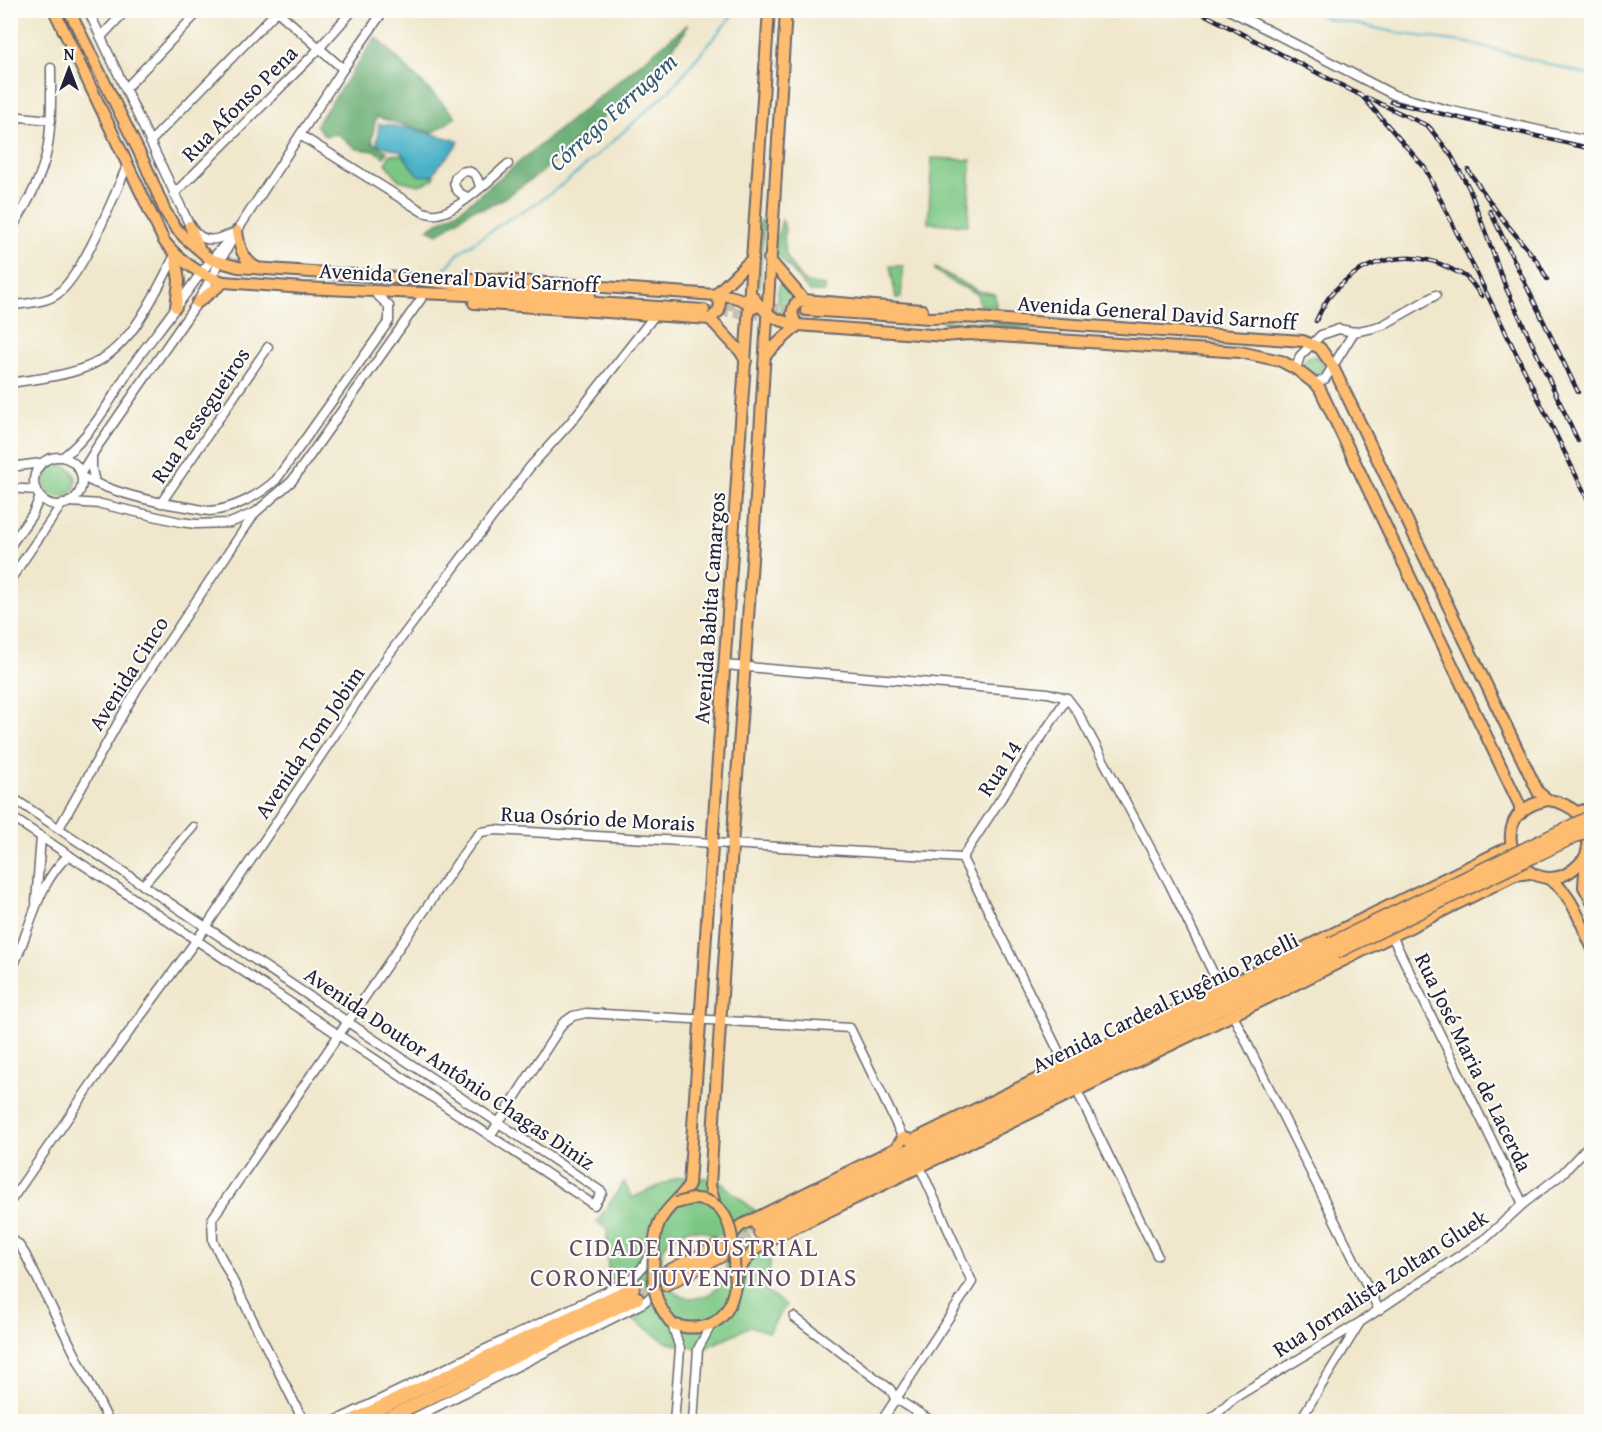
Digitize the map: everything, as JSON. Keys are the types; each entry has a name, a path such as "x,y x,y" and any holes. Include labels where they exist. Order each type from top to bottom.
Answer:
{"highway":[{"name":"Avenida Cardeal Eugênio Pacelli","path":"1592,816 1333,949 1202,1018 758,1229 1265,977 1333,949 1592,828"},
{"path":"1221,989 1265,977"},
{"path":"1202,1018 1286,989"},
{"path":"665,1278 719,1252"},
{"path":"350,1422 635,1293 379,1422"}],"main road":[{"path":"54,10 155,226 175,255 179,281 176,307"},
{"path":"69,10 145,164 165,211 185,238 216,261"},
{"name":"Avenida Babita Camargos","path":"676,1203 689,1185 770,10"},
{"name":"Avenida Babita Camargos","path":"715,1204 710,1186 786,10"},
{"path":"759,161 764,167 775,164"},
{"path":"190,226 200,251"},
{"path":"237,231 243,256 260,269"},
{"name":"Avenida General David Sarnoff","path":"175,255 200,273 224,282 374,292 490,296 706,311"},
{"path":"715,295 753,258"},
{"path":"769,259 806,310"},
{"name":"Avenida General David Sarnoff","path":"216,261 260,269 414,279 706,311"},
{"path":"414,279 491,279 750,298 766,314"},
{"path":"197,303 224,282"},
{"path":"395,293 404,297 421,299 656,315 706,311 717,315 720,307 715,295"},
{"path":"750,298 765,326"},
{"path":"765,355 798,325 793,317 795,304 806,310"},
{"name":"Avenida General David Sarnoff","path":"806,310 933,311 964,317 1241,336 1313,344 1320,348 1332,365 1538,792 1548,800"},
{"name":"Avenida General David Sarnoff","path":"806,310 968,334 1240,351 1281,361 1316,383 1520,806 1520,814"},
{"path":"706,311 740,351 746,362"},
{"name":"Avenida General David Sarnoff","path":"766,314 778,321 798,325 945,336 968,334"},
{"path":"1367,489 1386,479"},
{"path":"1445,651 1464,642"},
{"path":"1454,670 1472,658"},
{"path":"1592,902 1584,887 1586,856 1590,841 1584,820 1577,812 1559,801 1548,800 1528,807 1514,823 1511,834 1511,846 1515,856 1521,866 1530,873 1556,882 1565,892 1592,947"},
{"path":"1577,812 1592,808"},
{"name":"Avenida Cardeal Eugênio Pacelli","path":"732,1235 740,1226 896,1148 903,1137 913,1140 1511,846"},
{"path":"1545,878 1558,877 1569,872 1586,856"},
{"name":"Avenida Cardeal Eugênio Pacelli","path":"735,1284 743,1264 761,1244 1515,875 1530,873"},
{"path":"695,1199 715,1204 726,1216 732,1235 735,1284 729,1306 721,1318 711,1325 686,1329 672,1324 661,1310 654,1294 654,1242 659,1223 676,1203 695,1199"}],"street":[{"path":"88,10 190,226 199,235 211,240 218,240 237,231"},
{"path":"101,37 126,10"},
{"path":"126,88 200,10"},
{"name":"Rua Afonso Pena","path":"174,194 318,49 353,10"},
{"path":"10,546 32,515 38,493 34,480 36,470 47,459 63,457 88,434 136,361 200,273 216,261 237,231 342,69 384,10"},
{"path":"1229,10 1394,95 1439,108 1592,142"},
{"path":"150,142 277,11 342,69"},
{"path":"10,231 27,204 47,153 51,120 51,68"},
{"path":"10,117 51,120"},
{"path":"300,135 423,212 437,214 451,209 508,164"},
{"path":"10,306 54,297 66,285 93,241 127,166"},
{"path":"467,197 460,194 455,187 455,179 460,173 467,171 473,173 478,178 480,188"},
{"path":"10,383 61,376 86,368 104,358 132,330 175,255"},
{"path":"10,580 66,503 78,494 82,475 92,455 197,303 212,278 216,261"},
{"path":"63,457 74,463 82,475 95,483 161,503 210,511 230,507 264,491 276,480 389,321 389,306 374,292"},
{"path":"1296,369 1300,356 1321,335 1345,329 1354,332 1383,325 1436,295"},
{"path":"10,488 38,493 54,504 101,504 196,524 230,523 256,512 292,481 421,299"},
{"name":"Avenida Tom Jobim","path":"10,1202 99,1073 206,927 387,657 530,467 570,423 656,315"},
{"path":"1316,383 1325,379 1354,332"},
{"name":"Rua Pessegueiros","path":"161,503 268,347"},
{"path":"92,455 95,483"},
{"path":"10,467 41,463"},
{"name":"Avenida Cinco","path":"59,828 137,689 256,512"},
{"path":"230,523 235,542"},
{"path":"724,665 1048,693 1066,698 1077,711 1164,873 1221,989"},
{"name":"Rua 14","path":"962,858 1066,698"},
{"name":"Avenida Doutor Antônio Chagas Diniz","path":"10,796 602,1192 594,1205 10,816"},
{"path":"143,885 194,827"},
{"name":"Rua Osório de Morais","path":"304,1422 213,1241 212,1220 471,843 482,832 495,830 962,858"},
{"path":"36,906 42,837"},
{"path":"10,973 21,952 36,906 57,867 69,855"},
{"path":"962,858 1065,1064"},
{"name":"Rua José Maria de Lacerda","path":"1392,936 1523,1204"},
{"path":"490,1136 563,1023 573,1016 586,1013 850,1028 903,1137"},
{"path":"1233,1015 1379,1310"},
{"path":"1077,1091 1157,1255"},
{"name":"Rua Jornalista Zoltan Gluek","path":"1208,1422 1234,1398 1359,1323 1486,1238 1523,1204 1562,1174 1592,1142"},
{"path":"881,1422 972,1282 920,1167"},
{"path":"10,1238 25,1254 109,1422"},
{"path":"333,1422 626,1282 637,1275 647,1262 654,1242"},
{"path":"406,1422 632,1309 649,1300 654,1294"},
{"path":"794,1317 890,1389 895,1398 933,1422"},
{"path":"1299,1422 1359,1323"},
{"path":"672,1324 680,1349 674,1422"},
{"path":"693,1422 698,1349 711,1325"}],"green space":[{"path":"687,25 685,32 640,84 542,172 499,201 484,208 473,209 438,234 428,229 463,208"},
{"path":"376,37 456,117 433,133 376,117 373,143 387,151 384,157 375,151 357,149 337,134 325,136 316,125"},
{"path":"390,154 403,155 418,175 435,175 433,180 419,185 399,180 386,163"},
{"path":"932,158 971,160 968,225 928,223"},
{"path":"764,220 760,287 755,286 759,221"},
{"path":"782,220 785,229 784,248 791,264 805,281 824,286 824,292 810,292 776,253 776,242"},
{"path":"890,266 903,266 901,298 896,298"},
{"path":"935,268 978,291 995,294 996,307 979,305 978,294 954,283"},
{"path":"781,280 795,296 786,303 785,314 778,298"},
{"path":"943,321 1041,325 1040,330 943,323"},
{"path":"1309,356 1317,356 1323,362 1323,370 1317,376 1309,376 1303,370 1303,362"},
{"path":"60,465 71,470 76,481 71,492 60,497 49,492 44,481 49,470"},
{"path":"679,1177 715,1178 758,1213 743,1222 754,1245 771,1246 768,1293 786,1305 768,1332 750,1326 704,1349 667,1343 627,1315 644,1300 632,1273 608,1282 607,1229 597,1222 624,1182 632,1198","holes":["689,1229 705,1231 719,1239 726,1261 724,1277 717,1288 706,1295 693,1298 681,1296 670,1288 663,1275 663,1251 667,1242 684,1231"]}],"water":[{"path":"379,124 409,128 459,141 432,176 418,175 400,151 377,144"}],"waterway":[{"name":"Córrego Ferrugem","path":"444,270 461,251 540,201 577,173 669,91 737,10"},
{"path":"1312,10 1325,18 1404,34 1475,44 1592,76"}],"tunnel":[{"path":"725,305 806,310"},
{"path":"704,310 809,319"},
{"path":"717,1247 757,1225"},
{"path":"725,1254 760,1233"},
{"path":"633,1288 665,1273"},
{"path":"637,1298 663,1286"}],"railway":[{"path":"1196,10 1362,96 1425,168 1592,508"},
{"path":"1368,98 1432,130"},
{"path":"1391,102 1592,149"},
{"path":"1428,126 1451,155 1469,188 1506,288 1578,441"},
{"path":"1468,170 1500,216 1538,262 1547,279"},
{"path":"1490,211 1578,392"},
{"path":"1316,321 1328,299 1342,284 1355,273 1386,260 1419,258 1435,262 1465,277 1482,296"}],"district":[{"name":"CIDADE INDUSTRIAL CORONEL JUVENTINO DIAS","path":"694,1262"}]}
